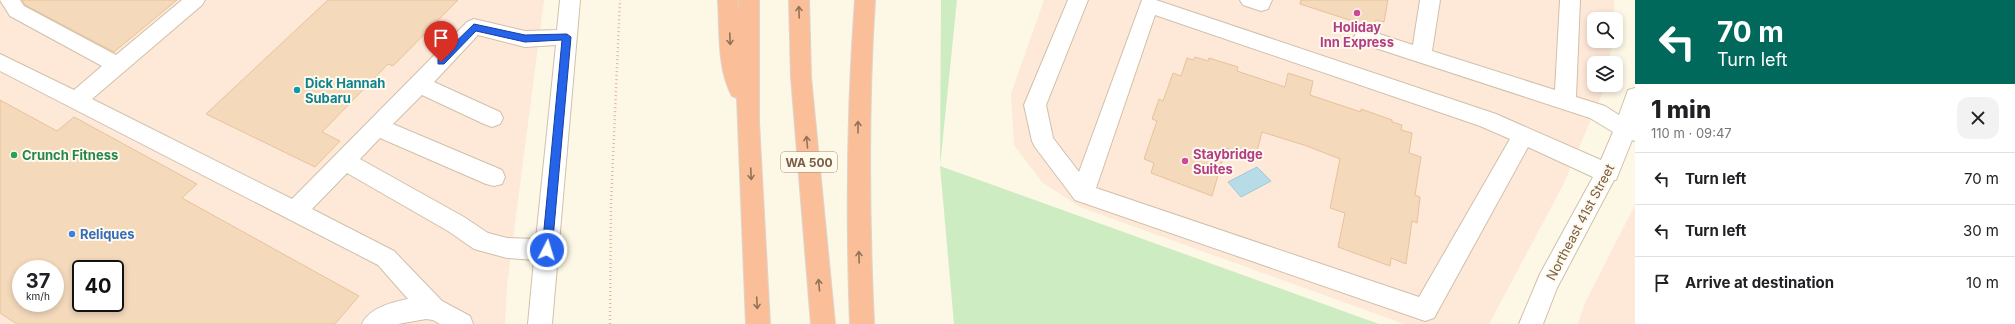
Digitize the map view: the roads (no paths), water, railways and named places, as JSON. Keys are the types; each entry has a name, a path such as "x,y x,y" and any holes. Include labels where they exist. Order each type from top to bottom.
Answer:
{"highway":[{"path":"728,0 731,56 749,135"},
{"path":"749,0 747,56 749,135 758,324"},
{"name":"WA 500","path":"799,0 801,76 823,324"},
{"path":"862,324 857,210 858,126 865,0"}],"street":[{"path":"10,0 17,11 117,66"},
{"path":"76,100 195,0"},
{"path":"540,324 570,0"},
{"path":"1078,0 1035,105 1043,141 1083,193 1425,310 1523,136"},
{"path":"1250,0 1261,4 1262,0"},
{"path":"1421,56 1430,0"},
{"path":"1565,102 1570,0"},
{"path":"1083,193 1141,3 1488,120 1608,173"},
{"path":"295,212 474,27 525,38 567,37"},
{"path":"1364,37 1597,112 1630,131"},
{"path":"0,62 386,258 434,309 462,324"},
{"path":"419,84 492,118"},
{"name":"Northeast 41st Street","path":"1531,324 1551,278 1630,131 1635,96"},
{"path":"377,127 494,177"},
{"path":"344,161 456,224 482,242 507,248 547,250"},
{"path":"374,324 385,317 410,310 434,309"}],"water":[{"path":"1257,167 1271,181 1241,197 1228,182"}],"place":[{"name":"Holiday Inn Express","path":"1357,13"},
{"name":"Dick Hannah Subaru","path":"297,90"},
{"name":"Crunch Fitness","path":"14,155"},
{"name":"Staybridge Suites","path":"1185,161"},
{"name":"Reliques","path":"72,234"}]}
